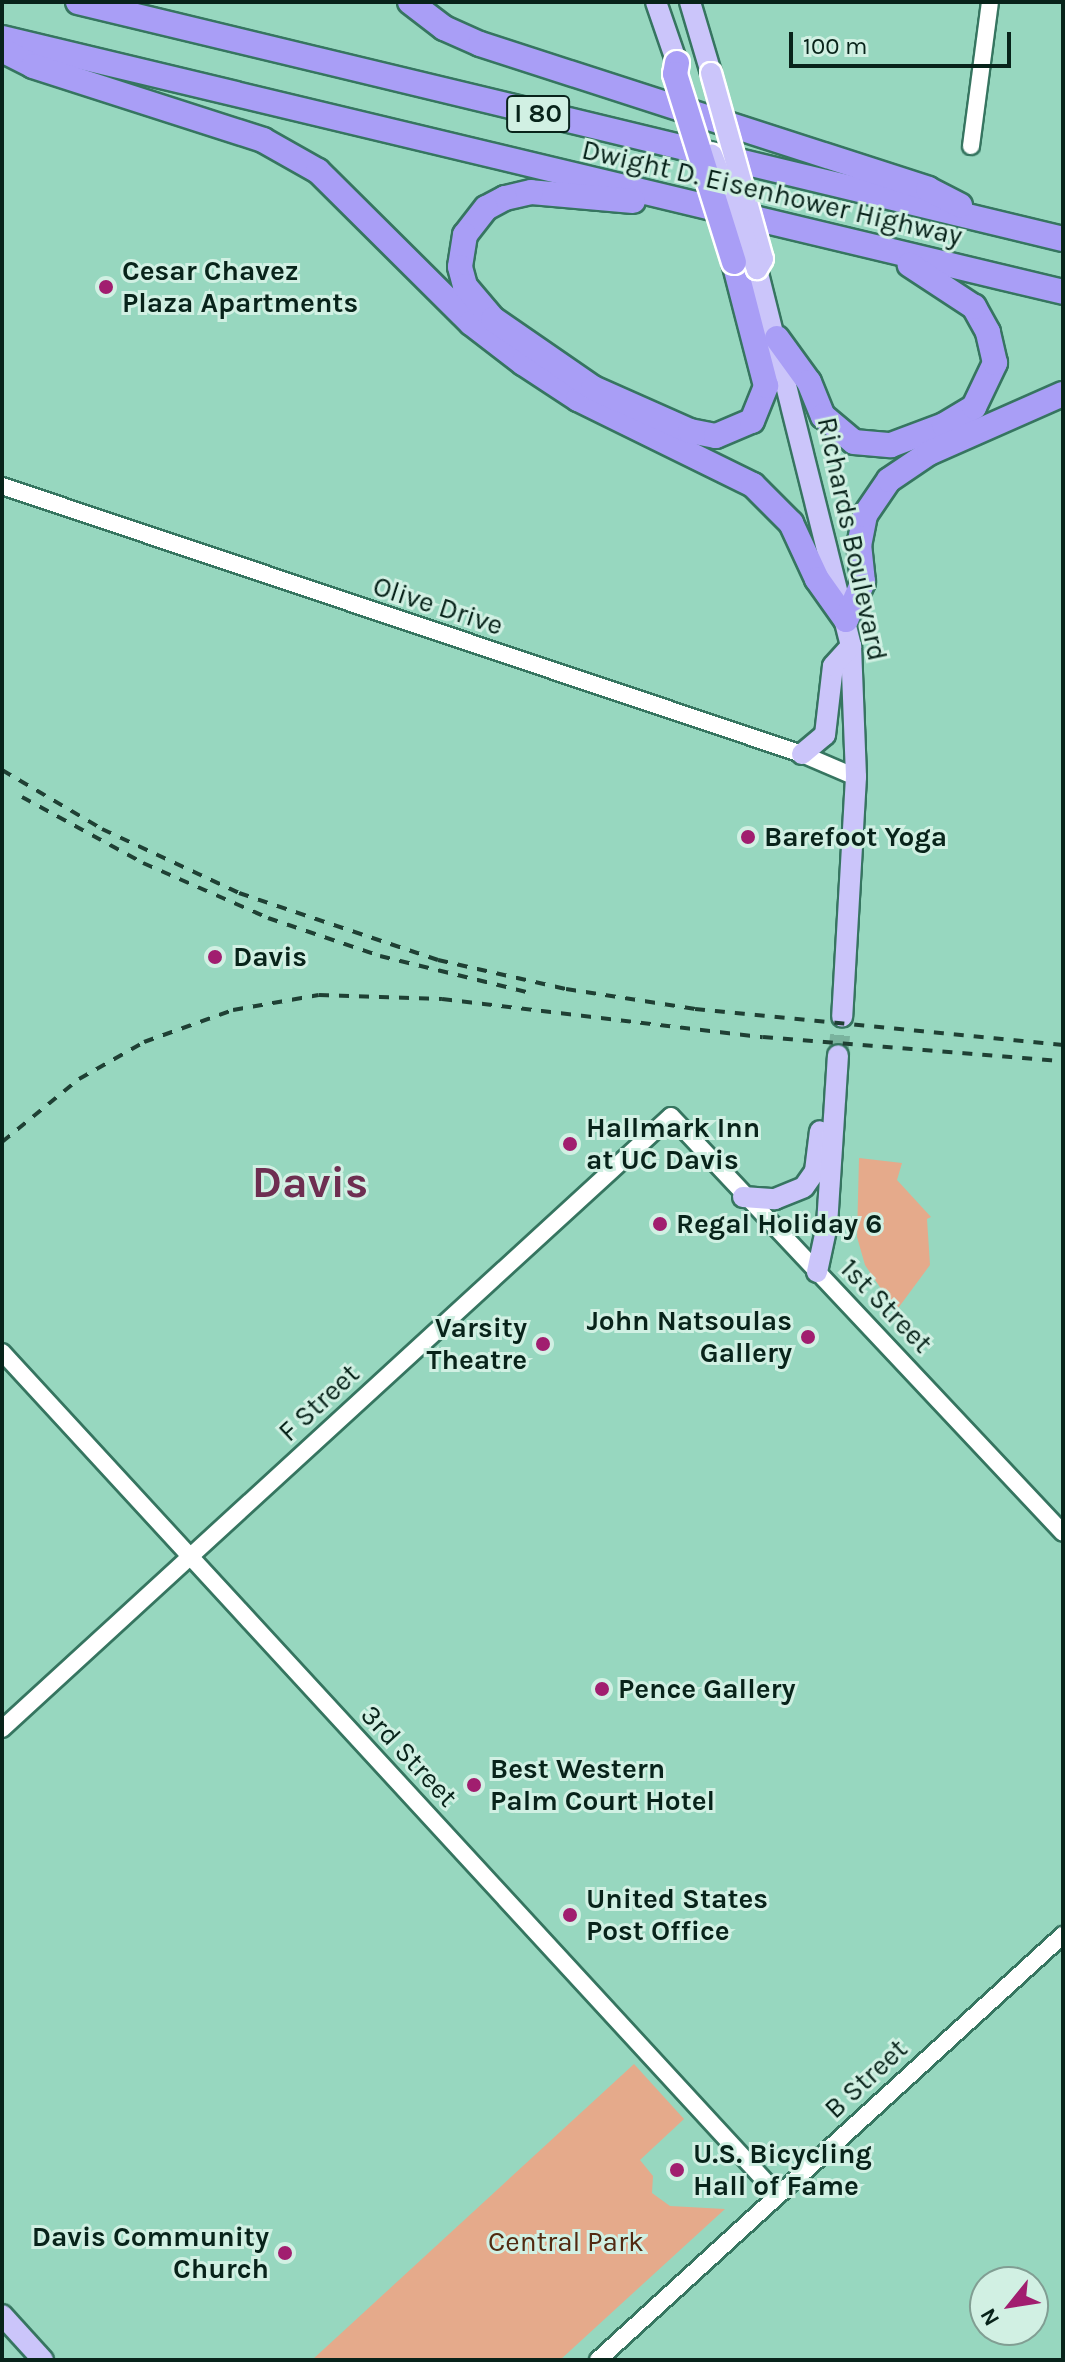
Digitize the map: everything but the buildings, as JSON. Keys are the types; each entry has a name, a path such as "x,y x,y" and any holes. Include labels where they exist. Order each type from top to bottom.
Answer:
{"highway":[{"name":"Dwight D. Eisenhower Highway","path":"78,2 1063,239"},
{"path":"410,2 444,28 480,44 928,189 998,224"},
{"name":"Dwight D. Eisenhower Highway","path":"2,38 895,255 1063,292"},
{"path":"2,50 33,66 263,140 318,171 471,323 523,363 578,399 753,485 791,523 817,579 846,620"},
{"path":"673,201 596,201 531,192 505,198 486,208 465,235 460,267 465,286 493,319 593,388 690,431 716,436 752,421 766,386 745,266 675,74 677,63"},
{"path":"777,338 809,382 823,416 854,442 891,445 944,425 974,407 995,363 988,332 959,294 895,255"},
{"path":"846,620 863,582 859,546 865,515 889,480 929,453 1063,394"}],"main road":[{"path":"656,2 677,63"},
{"name":"Richards Boulevard","path":"690,2 763,259 745,266 777,338 851,646 856,777 842,1017"},
{"path":"802,754 825,735 833,666 851,646"},
{"path":"817,1272 827,1225 838,1055"},
{"path":"743,1197 775,1199 804,1187 815,1171 822,1112 834,1090"},
{"path":"2,2315 43,2360"}],"street":[{"path":"971,146 990,2"},
{"name":"Olive Drive","path":"2,486 802,754 856,777"},
{"name":"1st Street","path":"671,1116 743,1197 1063,1533"},
{"name":"F Street","path":"2,1729 671,1116"},
{"name":"3rd Street","path":"2,1352 778,2195"},
{"name":"B Street","path":"598,2360 1063,1935"}],"green space":[{"path":"859,1158 902,1163 897,1180 931,1217 927,1219 930,1265 896,1311 865,1265 857,1237"},
{"name":"Central Park","path":"634,2064 684,2119 640,2160 653,2176 652,2193 670,2206 725,2209 560,2360 312,2360"}],"tunnel":[{"path":"838,1055 842,1017"}],"railway":[{"path":"2,770 102,829 239,893 438,960 566,989 695,1009 1063,1045"},
{"path":"22,797 143,863 268,918 380,956 531,993"},
{"path":"2,1142 79,1079 144,1042 233,1010 319,995 442,999 763,1037 1063,1061"}],"place":[{"name":"Cesar Chavez Plaza Apartments","path":"106,287"},
{"name":"Barefoot Yoga","path":"748,837"},
{"name":"Davis","path":"215,957"},
{"name":"Hallmark Inn at UC Davis","path":"570,1144"},
{"name":"Regal Holiday 6","path":"660,1224"},
{"name":"John Natsoulas Gallery","path":"808,1337"},
{"name":"Varsity Theatre","path":"543,1344"},
{"name":"Pence Gallery","path":"602,1689"},
{"name":"Best Western Palm Court Hotel","path":"474,1785"},
{"name":"United States Post Office","path":"570,1915"},
{"name":"U.S. Bicycling Hall of Fame","path":"677,2170"},
{"name":"Davis Community Church","path":"285,2253"}],"district":[{"name":"Davis","path":"310,1183"}]}
